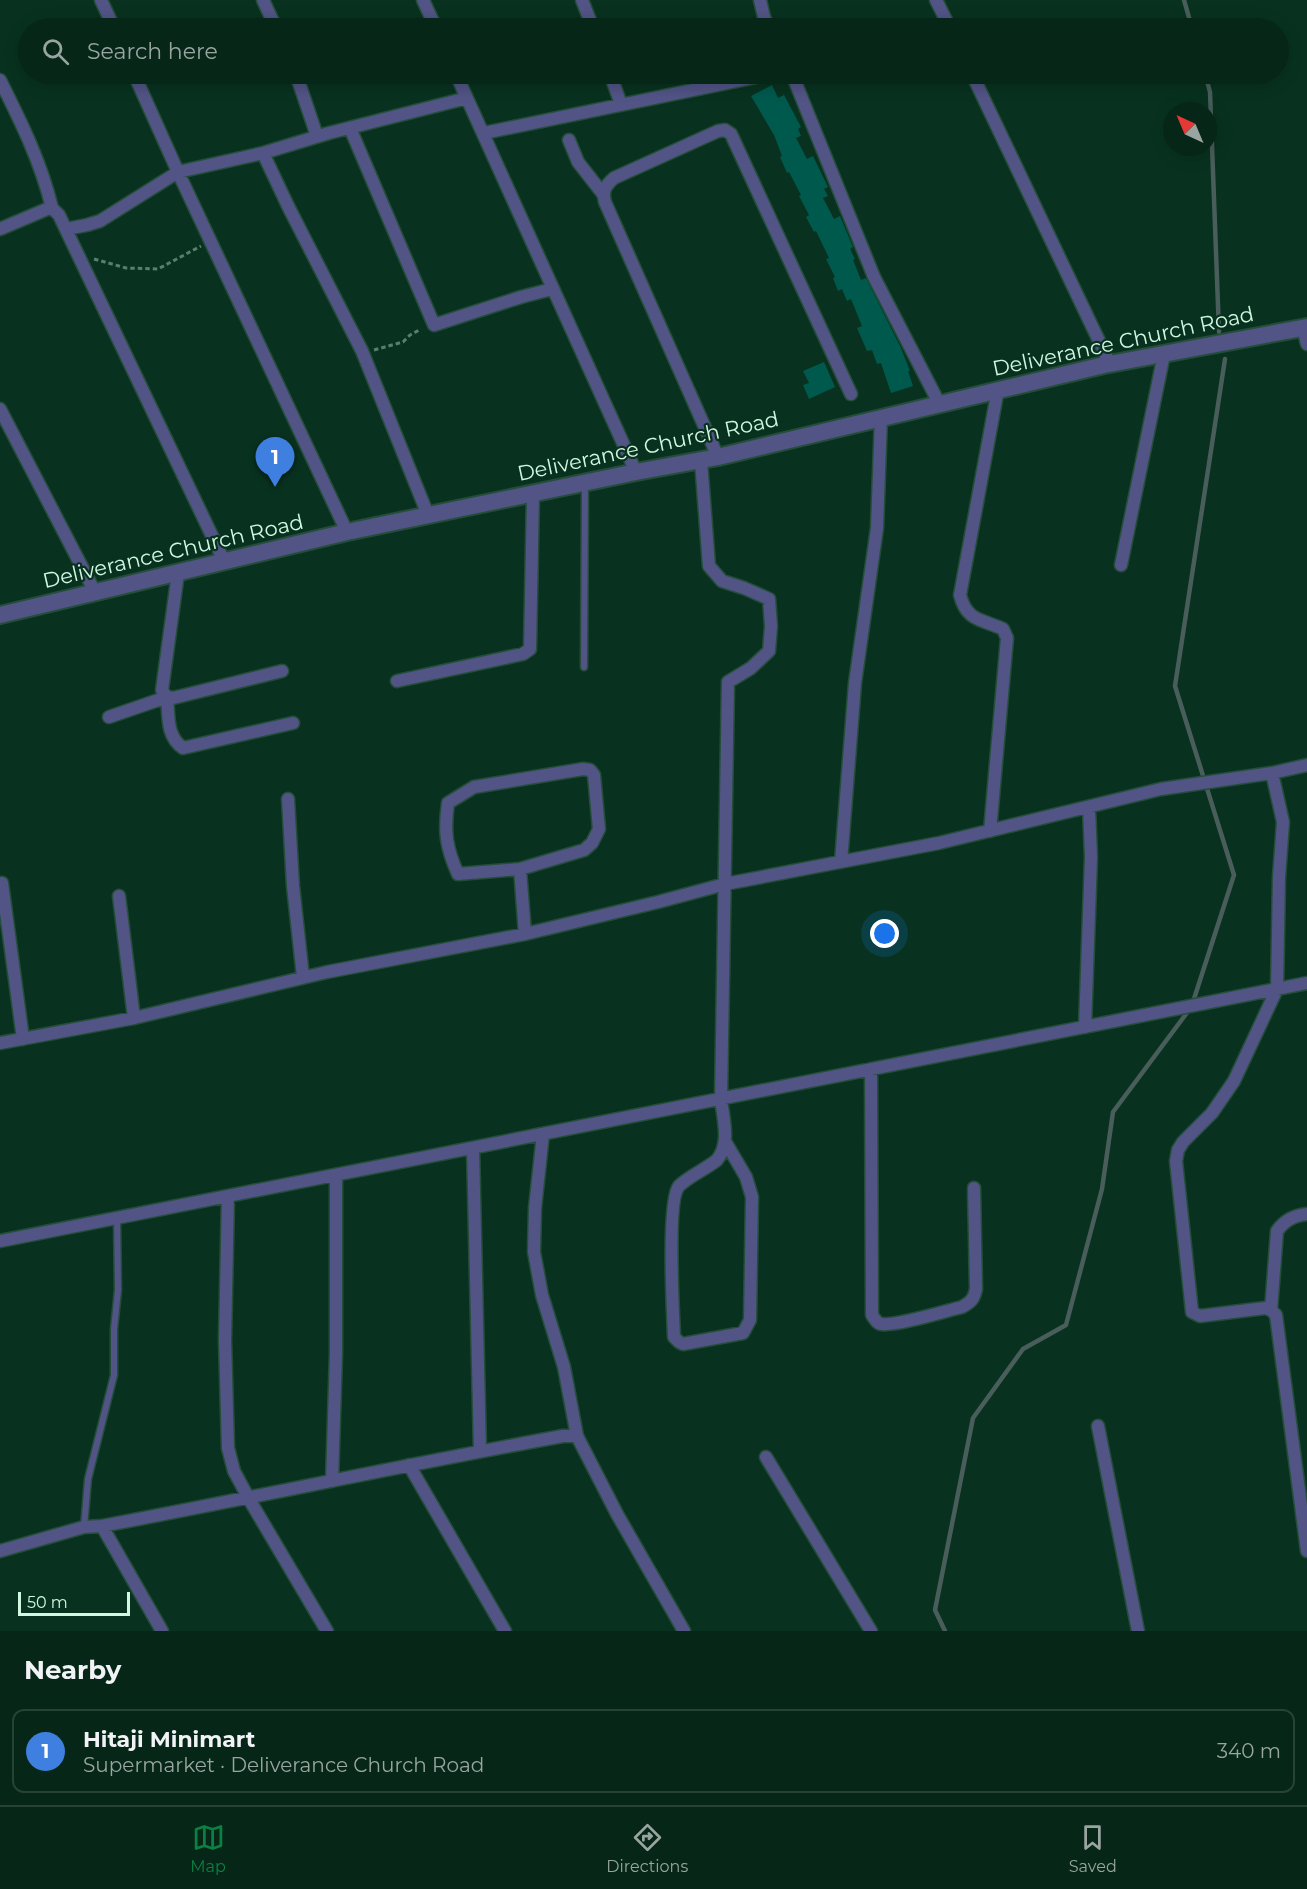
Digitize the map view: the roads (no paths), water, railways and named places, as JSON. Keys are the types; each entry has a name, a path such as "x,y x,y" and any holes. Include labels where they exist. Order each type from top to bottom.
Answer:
{"street":[{"path":"101,0 109,18"},
{"path":"263,0 271,18"},
{"path":"423,0 431,18"},
{"path":"582,0 589,18"},
{"path":"760,0 765,18"},
{"path":"936,0 945,18"},
{"path":"0,80 45,176 52,208 66,228 225,562"},
{"path":"138,84 347,532"},
{"path":"299,84 317,136"},
{"path":"461,84 636,472"},
{"path":"614,84 621,104"},
{"path":"484,134 721,84"},
{"path":"796,84 874,277 939,403"},
{"path":"977,84 1110,364"},
{"path":"66,228 100,221 178,172 263,153 317,136 467,98"},
{"path":"350,128 435,325 552,289"},
{"path":"603,194 606,185 614,178 718,131 725,130 731,134 850,394"},
{"path":"569,140 578,162 603,194 710,459 709,566 722,581 769,599 770,651 751,668 728,682 721,1099 726,1143 746,1177 752,1197 750,1320 743,1332 683,1344 674,1337 672,1286 674,1200 679,1186 717,1160 726,1143"},
{"path":"263,153 292,216 362,351 428,515"},
{"path":"0,229 52,208"},
{"name":"Deliverance Church Road","path":"0,615 96,594 347,532 636,472 710,459 1110,364 1306,333"},
{"path":"1121,565 1164,354"},
{"path":"990,831 1007,638 1003,629 976,619 968,613 960,595 998,389"},
{"path":"0,409 96,594"},
{"path":"840,862 855,683 877,528 881,417"},
{"path":"397,681 523,654 530,649 533,494"},
{"path":"178,573 162,690 167,697 170,732 174,741 183,748 292,723"},
{"path":"109,717 167,697 173,698 282,671"},
{"path":"0,1043 134,1018 303,977 525,934 725,884 939,843 1161,789 1272,773 1307,765"},
{"path":"583,769 590,770 594,775 599,829 597,837 584,850 520,869 458,874 449,854 445,828 448,803 474,787 583,769"},
{"path":"1272,773 1283,822 1279,877 1277,989 1234,1082 1212,1113 1183,1142 1178,1150 1176,1161 1192,1312 1200,1316 1265,1308 1276,1315 1307,1551"},
{"path":"288,799 293,886 303,977"},
{"path":"1085,1027 1091,857 1089,808"},
{"path":"520,869 525,934"},
{"path":"2,883 23,1039"},
{"path":"119,896 134,1018"},
{"path":"0,1241 1307,983"},
{"path":"871,1069 872,1316 877,1322 895,1323 962,1307 970,1303 975,1289 974,1188"},
{"path":"543,1134 535,1208 534,1252 542,1295 564,1367 577,1436 617,1514 684,1631"},
{"path":"473,1148 480,1451"},
{"path":"332,1481 336,1353 336,1175"},
{"path":"228,1196 225,1340 228,1448 234,1471 249,1499 327,1631"},
{"path":"1271,1310 1277,1232 1283,1223 1295,1216 1307,1214"},
{"path":"1098,1426 1138,1631"},
{"path":"0,1551 84,1527 102,1526 249,1499 480,1451 563,1436 577,1436"},
{"path":"765,1457 871,1631"},
{"path":"409,1465 505,1631"},
{"path":"102,1526 162,1631"}],"lane":[{"path":"584,667 585,483"},
{"path":"84,1527 88,1479 114,1376 114,1329 118,1290 117,1218"}],"waterway":[{"path":"1184,0 1189,18"},
{"path":"1208,84 1210,92 1219,332"},
{"path":"1193,1002 1234,875 1175,686 1225,359"},
{"path":"945,1631 935,1610 973,1418 1023,1349 1066,1325 1102,1189 1113,1112 1189,1010"}],"place":[{"name":"Hitaji Minimart","path":"275,487"}]}
